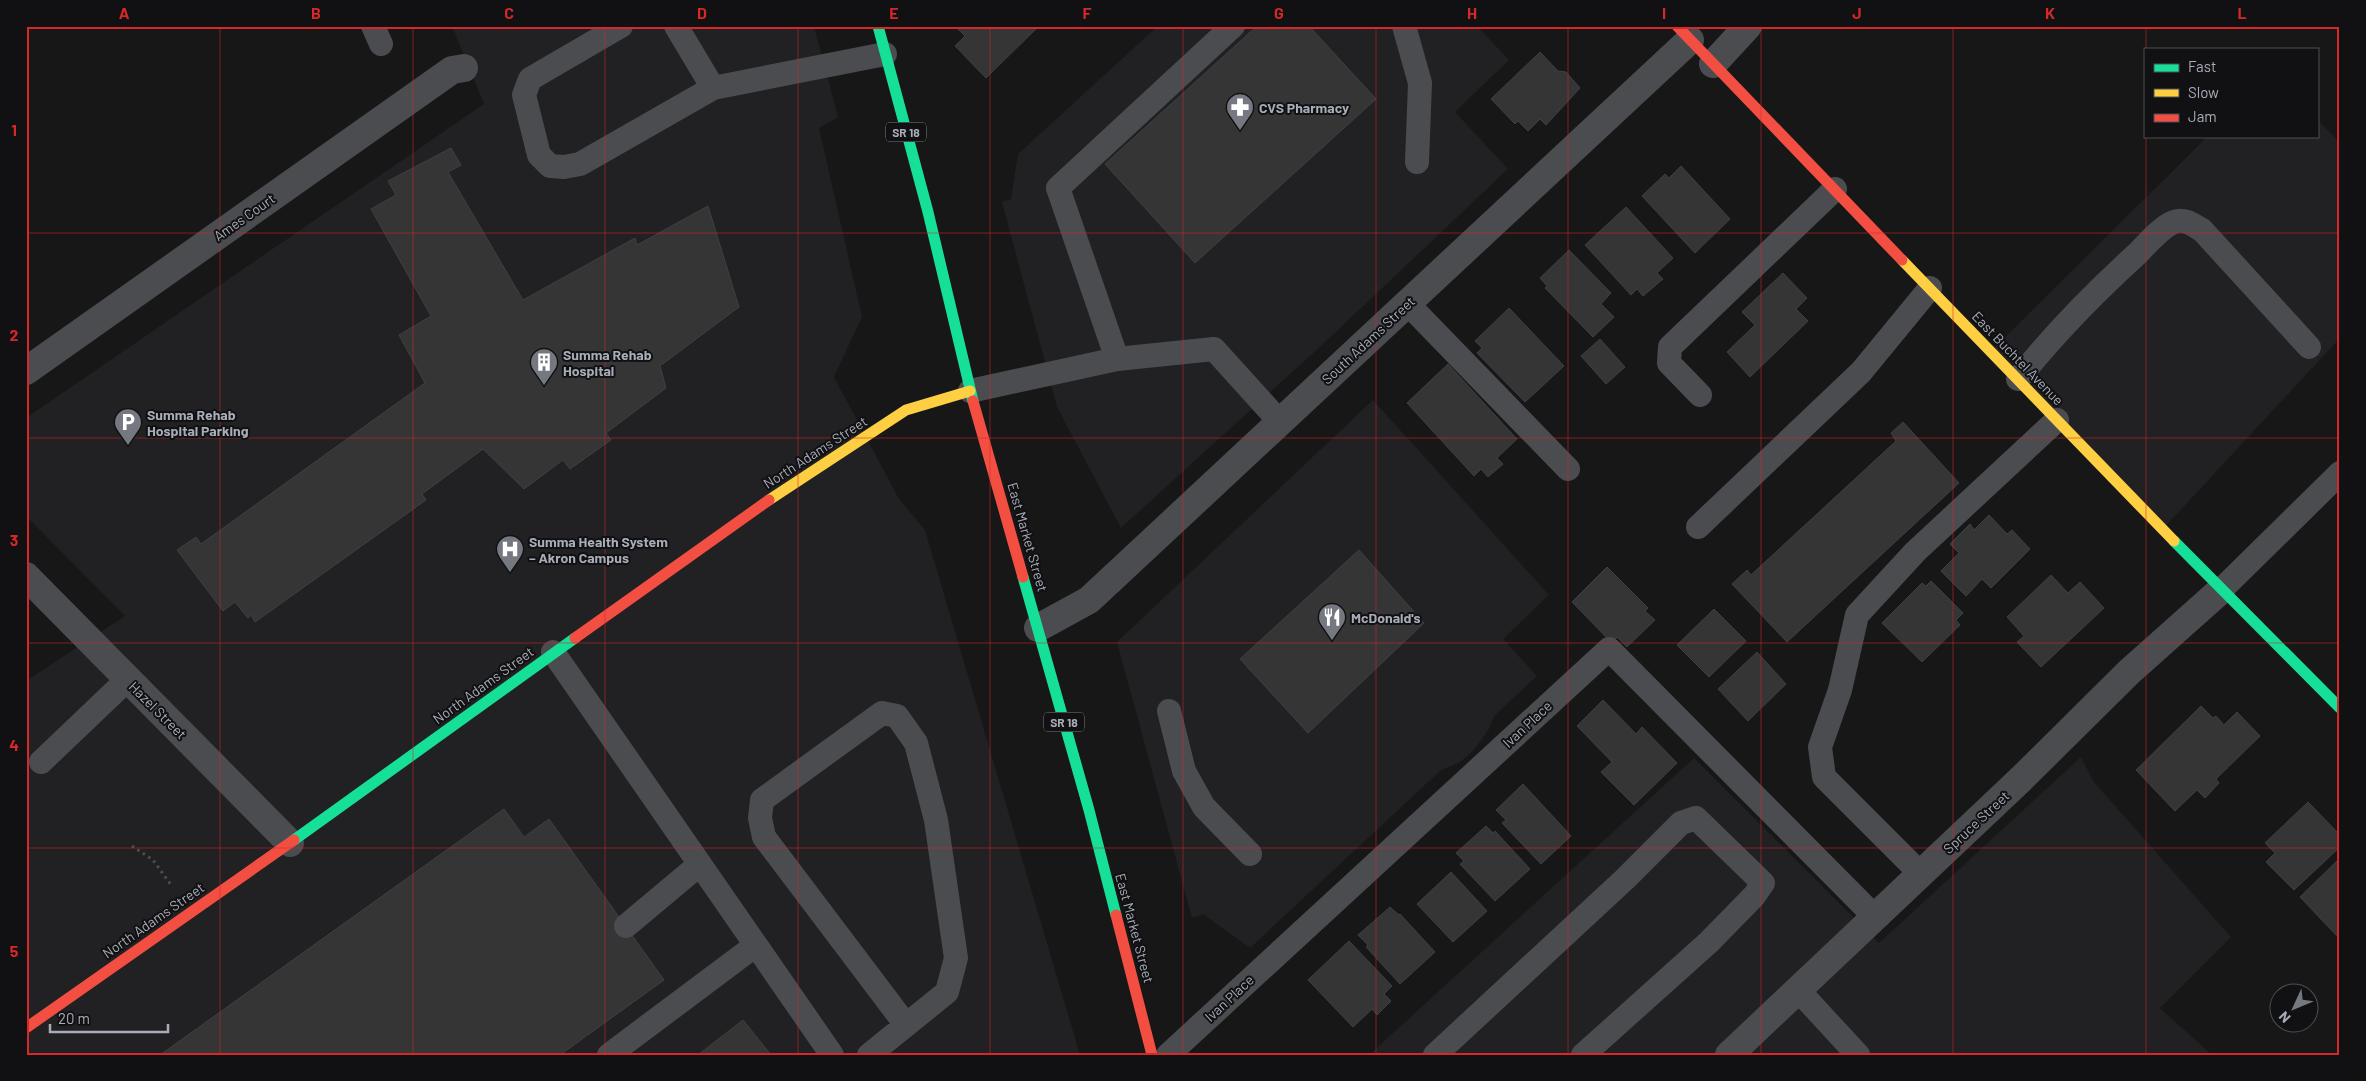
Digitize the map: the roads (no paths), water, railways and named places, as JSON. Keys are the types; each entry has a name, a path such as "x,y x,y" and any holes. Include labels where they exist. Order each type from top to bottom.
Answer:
{"main road":[{"name":"East Market Street","path":"878,26 928,212 970,390 1086,801 1152,1055"},
{"name":"East Buchtel Avenue","path":"1684,33 2221,590 2340,708"},
{"name":"North Adams Street","path":"26,1028 290,843 737,521 906,410 970,390"}],"street":[{"path":"1713,64 1748,26"},
{"name":"South Adams Street","path":"1038,628 1089,600 1408,303 1684,33"},
{"name":"Ames Court","path":"26,371 452,70 464,68"},
{"name":"Hazel Street","path":"26,576 290,843"},
{"name":"Spruce Street","path":"1729,1055 2022,779 2129,672 2221,590"}],"lane":[{"path":"622,26 530,80 524,95 539,155 550,166 564,167 580,164 714,88 885,54"},
{"path":"676,26 714,88"},
{"path":"1117,359 1058,188 1233,26"},
{"path":"1404,26 1420,83 1417,162"},
{"path":"1700,395 1668,363 1670,347 1835,190"},
{"path":"2018,379 2046,344 2099,289 2159,233 2173,222 2184,220 2202,230 2309,347"},
{"path":"1698,527 1861,372 1930,288"},
{"path":"1408,303 1568,470"},
{"path":"970,390 1117,359 1214,349 1280,422"},
{"path":"1921,874 1824,777 1820,747 1840,690 1857,615 1915,552 2057,420"},
{"path":"2221,590 2340,473"},
{"name":"Ivan Place","path":"1168,1055 1609,649 1875,917"},
{"path":"553,652 832,1055"},
{"path":"41,762 128,679"},
{"path":"1169,711 1184,771 1204,807 1250,854"},
{"path":"869,1055 947,992 956,958 936,820 916,743 897,716 882,713 762,800 760,818 764,837 906,1025"},
{"path":"1435,1055 1625,879 1681,822 1696,818 1763,883 1754,896 1709,942 1583,1055"},
{"path":"626,926 700,864"},
{"path":"609,1055 756,945"},
{"path":"1798,990 1858,1055"}],"place":[{"name":"CVS Pharmacy","path":"1240,131"},
{"name":"Summa Rehab Hospital","path":"544,386"},
{"name":"Summa Rehab Hospital Parking","path":"128,446"},
{"name":"Summa Health System – Akron Campus","path":"510,573"},
{"name":"McDonald's","path":"1332,641"}]}
